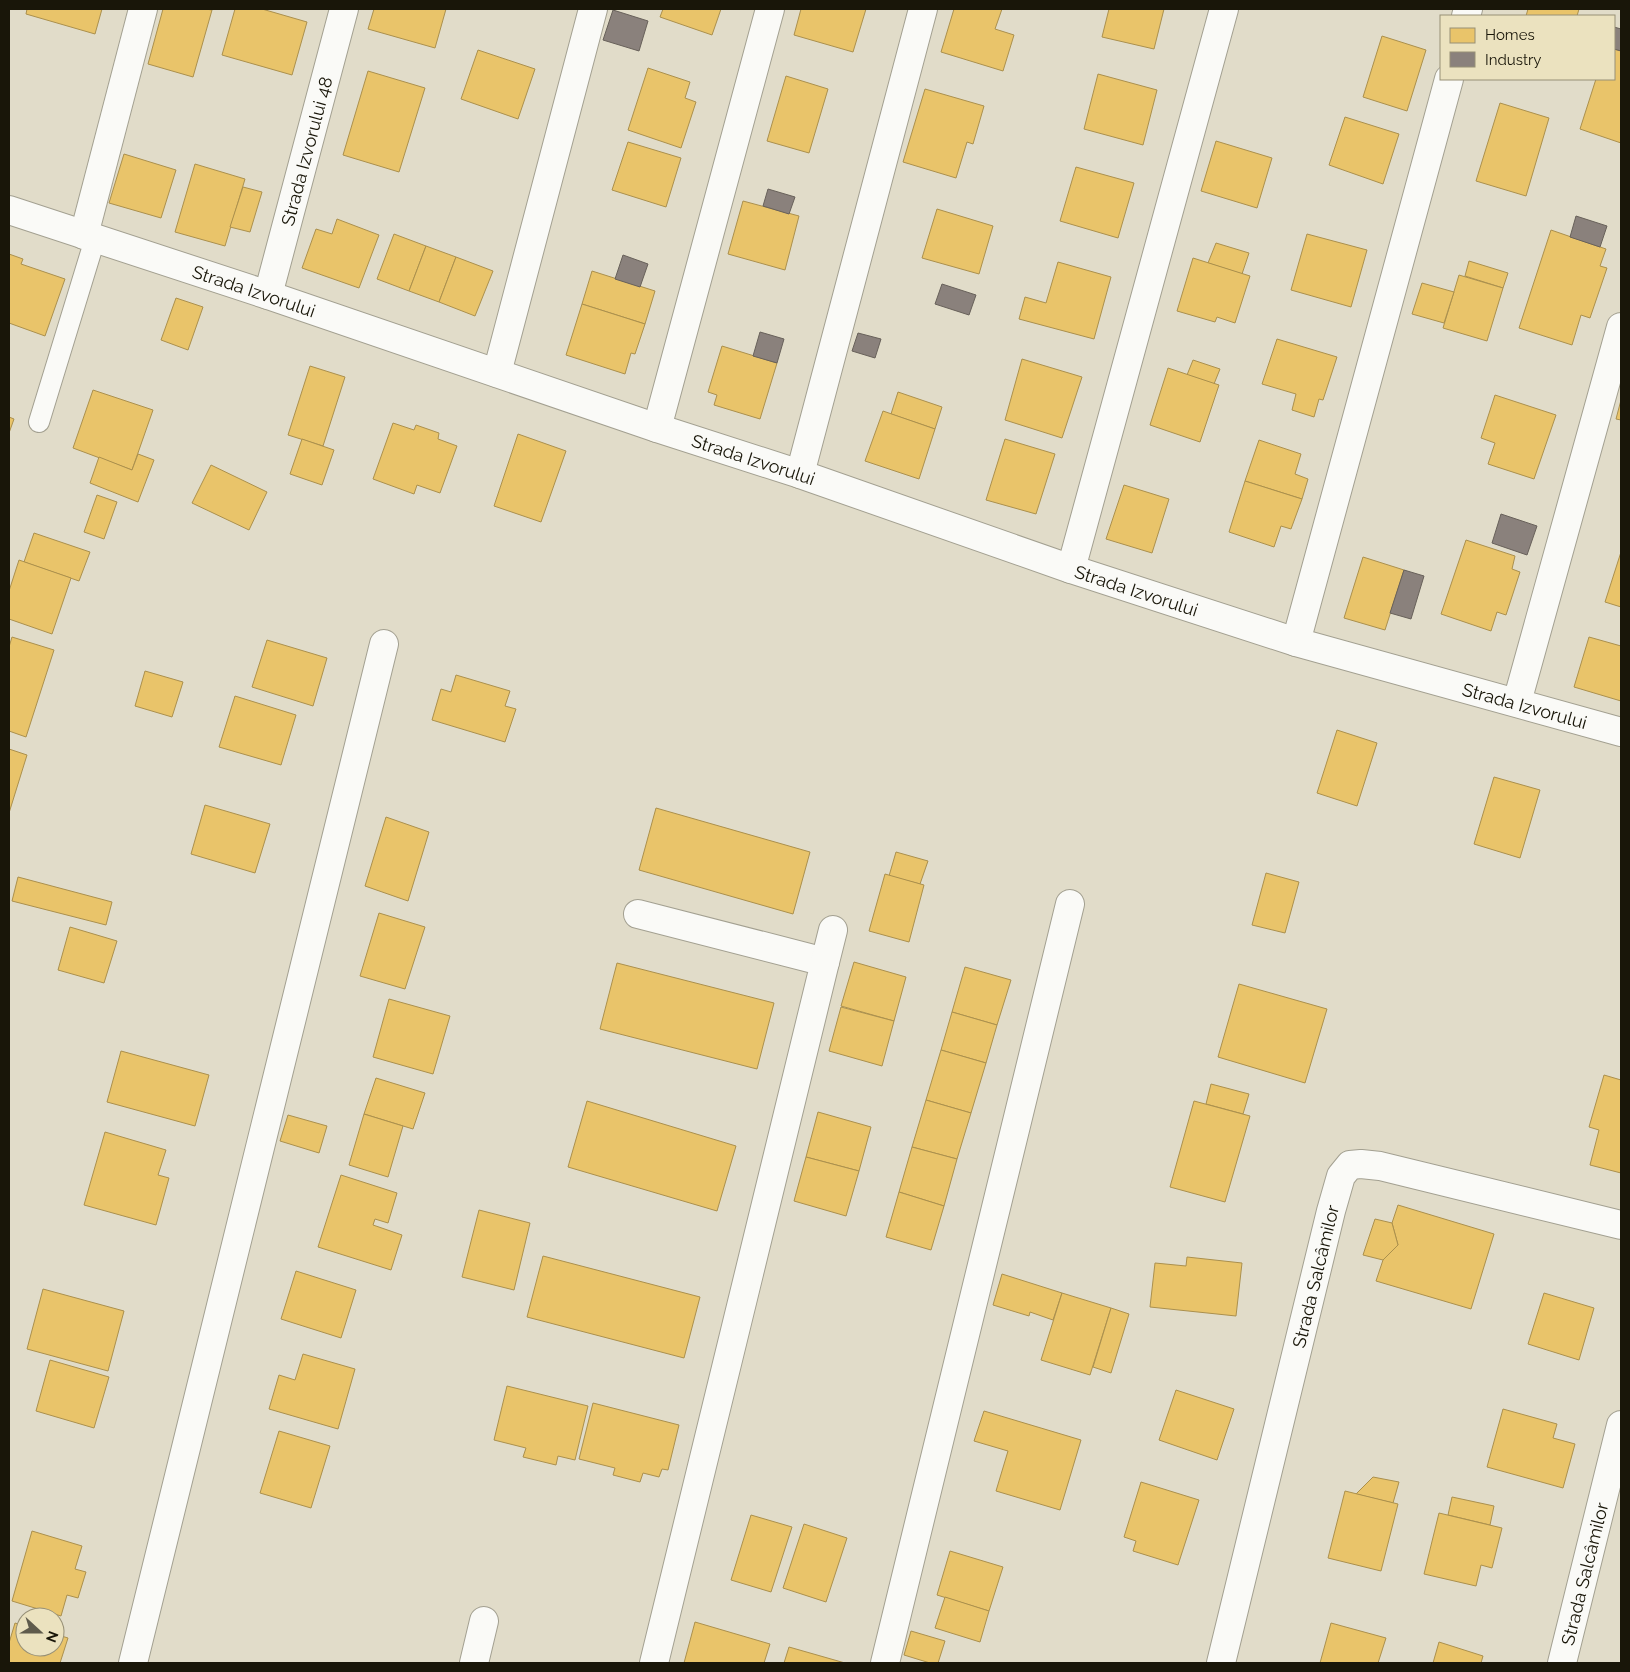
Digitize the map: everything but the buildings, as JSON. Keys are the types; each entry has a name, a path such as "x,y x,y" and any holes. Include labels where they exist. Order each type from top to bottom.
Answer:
{"street":[{"path":"89,237 143,9"},
{"name":"Strada Izvorului 48","path":"268,295 344,9"},
{"path":"498,373 593,9"},
{"path":"657,428 770,9"},
{"path":"800,474 923,9"},
{"path":"1071,569 1224,9"},
{"path":"1296,642 1449,80"},
{"name":"Strada Izvorului","path":"9,210 268,295 657,428 800,474 1071,569 1296,642 1621,732"},
{"path":"1518,702 1621,327"},
{"path":"133,1663 384,644"},
{"path":"885,1663 1070,904"},
{"path":"638,914 824,962"},
{"path":"654,1663 833,930"},
{"name":"Strada Salcâmilor","path":"1220,1663 1331,1211 1341,1176 1350,1165 1380,1166 1621,1226"},
{"name":"Strada Salcâmilor","path":"1562,1663 1621,1425"},
{"path":"474,1663 484,1621"}],"lane":[{"path":"39,422 89,237"}]}
